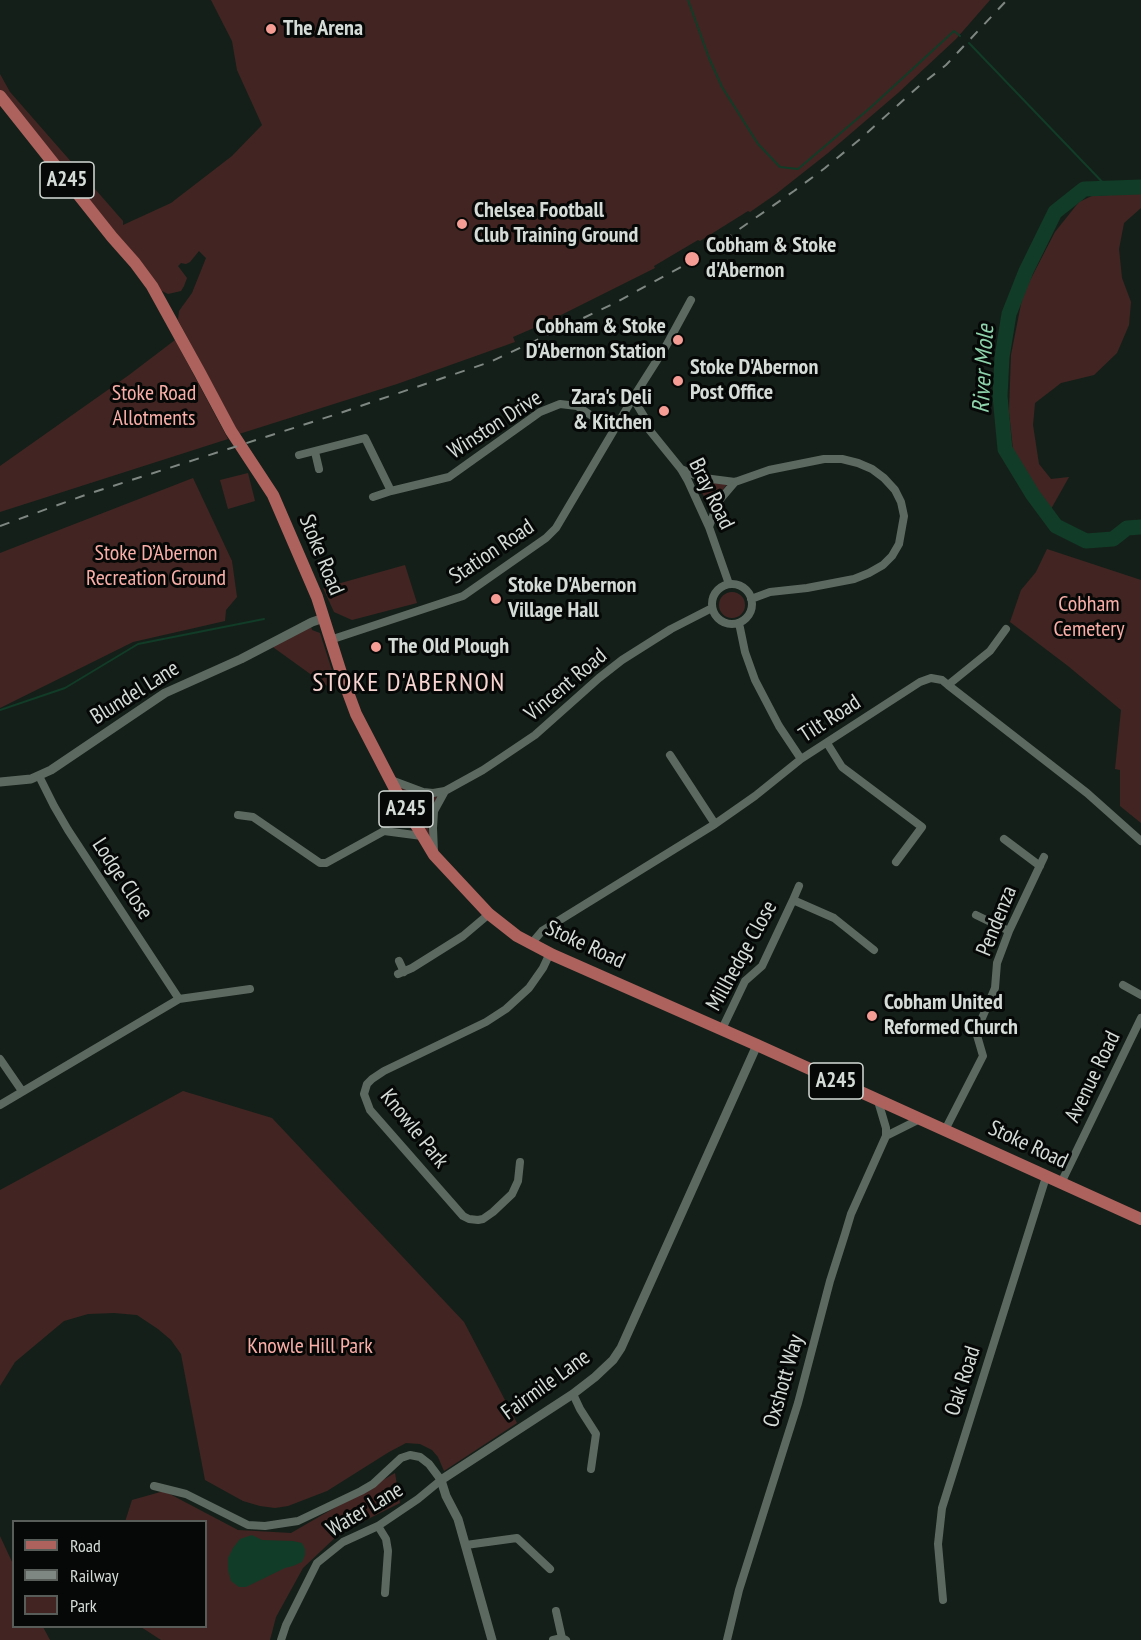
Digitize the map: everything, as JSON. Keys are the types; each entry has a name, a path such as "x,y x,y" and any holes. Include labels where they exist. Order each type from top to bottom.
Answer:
{"main road":[{"name":"Stoke Road","path":"0,96 152,286 231,430 273,495 304,565 356,714 397,793 434,855 489,914 517,936 550,953 1141,1219"}],"street":[{"name":"Station Road","path":"330,640 463,596 546,538 556,528 613,430 666,346 691,300"},
{"name":"Bray Road","path":"633,398 645,418 647,427 681,469 709,527 729,584"},
{"name":"Winston Drive","path":"373,497 449,477 540,411 560,404 577,406 613,430"},
{"path":"620,420 633,421 647,427"},
{"path":"299,455 365,438 391,491"},
{"path":"315,452 319,469"},
{"path":"681,469 704,478 735,482 769,470 824,459 842,459 872,469 895,490 904,516 899,544 883,565 854,579 770,592 751,599"},
{"path":"709,527 718,502 735,482"},
{"path":"729,584 745,589 751,599 752,605 748,616 739,623 722,622 714,614 712,608 712,602 718,590 729,584"},
{"name":"Vincent Road","path":"445,791 483,770 536,735 622,660 671,629 712,608"},
{"name":"Blundel Lane","path":"0,782 22,781 51,770 165,693 324,618"},
{"path":"739,623 754,680 779,726 801,759"},
{"path":"1006,629 990,651 948,685 1087,793 1141,841"},
{"name":"Tilt Road","path":"531,944 542,932 715,824 801,759 920,682 936,678 948,685"},
{"path":"827,743 842,767 922,827 896,862"},
{"path":"670,755 715,824"},
{"name":"Lodge Close","path":"39,776 68,830 179,999"},
{"path":"390,779 423,792 445,791"},
{"path":"434,855 435,811 445,791"},
{"path":"384,831 397,793"},
{"path":"238,815 253,817 320,863 326,863 384,831 422,836"},
{"path":"1004,839 1040,866"},
{"name":"Pendenza","path":"945,1130 983,1056 976,1032 995,988 997,963 1009,931 1044,857"},
{"name":"Millhedge Close","path":"722,1029 745,981 762,966 799,886"},
{"name":"Millhedge Close","path":"793,900 834,918 874,950"},
{"path":"399,961 401,973 463,936 489,914"},
{"path":"976,915 1009,931"},
{"name":"Knowle Park","path":"520,1162 518,1181 512,1194 483,1219 473,1221 468,1219 370,1110 364,1094 372,1079 384,1071 486,1022 506,1009 529,988 550,953"},
{"path":"1123,985 1141,995"},
{"path":"0,1105 179,999 250,988"},
{"name":"Avenue Road","path":"1061,1183 1141,1018"},
{"name":"Fairmile Lane","path":"441,1480 573,1394 613,1360 621,1348 757,1045"},
{"path":"0,1059 22,1091"},
{"path":"878,1101 886,1136 920,1119"},
{"name":"Oxshott Way","path":"727,1640 740,1590 798,1403 830,1281 851,1214 886,1136"},
{"name":"Oak Road","path":"943,1600 938,1544 942,1508 1046,1176"},
{"path":"573,1394 596,1434 591,1469"},
{"path":"154,1486 186,1494 248,1525 265,1526 298,1521 373,1484 400,1458 410,1455 420,1456 441,1480 458,1520 492,1640"},
{"name":"Water Lane","path":"281,1640 286,1625 317,1563 343,1542 378,1526 441,1480"},
{"path":"378,1526 386,1539 388,1551 385,1593"},
{"path":"466,1545 517,1538 550,1569"},
{"path":"553,1640 564,1639 556,1611"}],"green space":[{"name":"Chelsea Football Club Training Ground","path":"211,0 990,0 956,39 828,153 750,212 748,211 700,241 698,240 654,266 655,268 513,337 515,342 397,384 239,434 178,320 179,311 192,293 206,258 199,251 190,262 181,263 178,266 187,278 181,291 168,294 160,290 0,93 0,74 10,92 123,221 123,225 171,203 232,156 262,125 237,70 232,41"},
{"path":"1141,193 1141,208 1124,223 1119,249 1122,278 1131,302 1129,325 1117,353 1094,375 1061,383 1035,403 1033,425 1039,464 1051,479 1069,477 1051,509 1013,449 1009,412 1011,355 1023,294 1055,232 1079,202 1092,196"},
{"name":"Stoke Road Allotments","path":"175,340 228,439 0,512 0,466"},
{"path":"248,473 255,501 228,509 220,480"},
{"name":"Stoke D’Abernon Recreation Ground","path":"193,478 232,561 237,597 226,610 225,621 133,642 0,708 0,553"},
{"path":"695,478 727,484 711,511"},
{"name":"Cobham Cemetery","path":"1047,549 1141,580 1141,823 1120,806 1120,770 1115,769 1121,710 1010,622 1021,590 1036,572"},
{"path":"405,565 417,603 352,620 334,612 323,588"},
{"path":"732,592 741,596 745,605 741,614 732,618 723,614 719,605 723,596"},
{"path":"311,627 312,630 320,633 336,683 327,686 270,645"},
{"path":"399,786 417,794 438,795 429,815 430,838"},
{"name":"Knowle Hill Park","path":"183,1091 272,1118 464,1322 517,1423 444,1471 432,1450 420,1444 406,1443 327,1491 288,1506 275,1508 243,1501 205,1480 181,1354 171,1340 137,1315 88,1314 64,1321 15,1362 0,1386 0,1190"},
{"path":"395,1473 400,1503 340,1533 303,1568 276,1617 270,1640 161,1640 143,1628 207,1628 207,1520 126,1520 132,1500 164,1491 238,1530 291,1533"},
{"path":"0,1536 12,1562 12,1628 44,1628 50,1640 0,1640"}],"shaded area":[{"path":"252,1535 262,1540 302,1543 305,1555 302,1562 246,1587 239,1587 231,1581 228,1558 240,1539"}],"waterway":[{"path":"688,0 722,87 758,144 780,167 798,169 870,108 954,31 960,36"},
{"path":"969,43 1109,189"},
{"name":"River Mole","path":"1141,187 1084,189 1055,212 1026,271 1009,314 1002,357 1000,396 1005,449 1033,495 1056,526 1086,541 1113,539 1127,528 1141,527"},
{"path":"0,710 65,688 138,644 264,619"}],"railway":[{"path":"0,526 88,494 490,362 613,304 718,244 825,168 946,65 1007,0"}],"place":[{"name":"The Arena","path":"271,29"},
{"name":"Chelsea Football Club Training Ground","path":"462,224"},
{"name":"Cobham & Stoke d'Abernon","path":"692,259"},
{"name":"Cobham & Stoke D'Abernon Station","path":"678,340"},
{"name":"Stoke D'Abernon Post Office","path":"678,381"},
{"name":"Zara's Deli & Kitchen","path":"664,411"},
{"name":"Stoke D'Abernon Village Hall","path":"496,599"},
{"name":"The Old Plough","path":"376,647"},
{"name":"Cobham United Reformed Church","path":"872,1016"}],"district":[{"name":"STOKE D'ABERNON","path":"409,684"}]}
